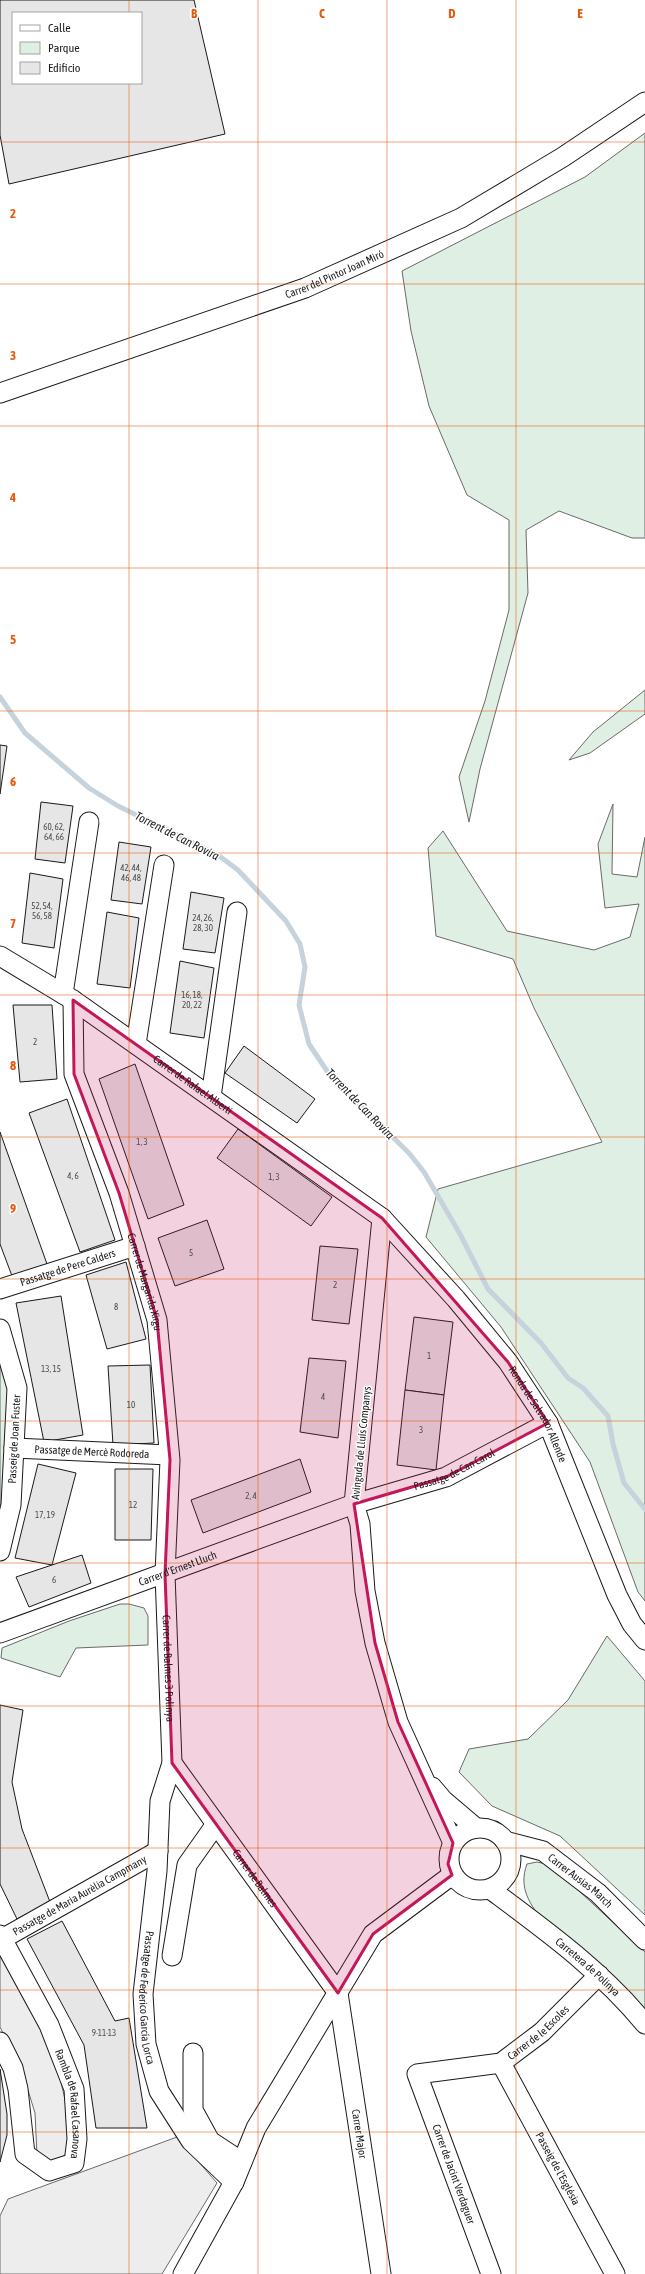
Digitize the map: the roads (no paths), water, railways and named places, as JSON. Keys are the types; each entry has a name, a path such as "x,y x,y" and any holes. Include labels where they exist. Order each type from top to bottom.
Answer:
{"street":[{"name":"Carrer del Pintor Joan Miró","path":"0,393 16,389 312,285 460,218 563,157 645,102"},
{"name":"Carrer de Margarida Xirgu","path":"89,822 68,997 74,1074 119,1192 157,1320 169,1455 165,1574"},
{"path":"136,1044 164,865"},
{"path":"211,1097 237,912"},
{"name":"Carrer de Rafael Alberti","path":"0,956 68,997 382,1218"},
{"name":"Ronda de Salvador Allende","path":"382,1218 456,1300 508,1362 548,1423 617,1595 632,1624 645,1640"},
{"name":"Avinguda de Lluís Companys","path":"382,1218 354,1504 360,1524 365,1591 375,1643 398,1722 424,1777"},
{"name":"Passatge de Pere Calders","path":"0,1289 135,1246"},
{"name":"Passeig de Joan Fuster","path":"0,1329 16,1388 11,1505 0,1551"},
{"name":"Passatge de Can Carol","path":"354,1504 446,1477 548,1423"},
{"name":"Passatge de Mercè Rodoreda","path":"14,1448 169,1455"},
{"name":"Carrer d'Ernest Lluch","path":"0,1633 354,1504"},
{"name":"Carrer de Balmes 3 Polinya","path":"165,1574 172,1763"},
{"name":"Carrer de Balmes","path":"172,1763 338,1993"},
{"name":"Passatge de Federico García Lorca","path":"172,1763 160,1800 158,1851 143,1994 146,2044 159,2091 191,2141 234,2182"},
{"path":"424,1777 443,1800 476,1828 495,1832 505,1841 511,1857 508,1873 500,1884 490,1889 470,1889 452,1875 448,1864 453,1842 464,1832 476,1828"},
{"path":"424,1777 439,1816 453,1842"},
{"name":"Passatge de Federico García Lorca","path":"172,1956 187,1865 216,1824"},
{"name":"Carrer Ausias March","path":"505,1841 543,1851 598,1893 645,1940"},
{"name":"Passatge de Maria Aurèlia Campmany","path":"1,1937 158,1851"},
{"name":"Carretera de Polinya","path":"508,1873 525,1915"},
{"path":"183,2274 234,2182 256,2128 373,1934 452,1875"},
{"name":"Carretera de Polinya","path":"490,1889 525,1915 599,1975 624,1998 645,2024"},
{"name":"Rambla de Rafael Casanova","path":"0,2042 13,2068 18,2089 25,2154 49,2172 74,2163 77,2139 74,2089 49,2024 1,1937"},
{"name":"Carrer de le Escoles","path":"417,2074 501,2063 542,2032 599,1975"},
{"name":"Carrer Major","path":"338,1993 381,2274"},
{"path":"193,2053 193,2110 210,2141 242,2162"},
{"name":"Passeig de l'Església","path":"501,2063 615,2274"},
{"name":"Carrer de Jacint Verdaguer","path":"417,2074 491,2274"}],"waterway":[{"name":"Torrent de Can Rovira","path":"0,697 25,733 89,788 118,806 218,855 238,870 286,921 300,944 305,967 299,1005 309,1044 331,1077 409,1153 424,1172 460,1234 488,1289 541,1343 568,1378 583,1388 608,1416 613,1444 624,1483 645,1509"}]}
